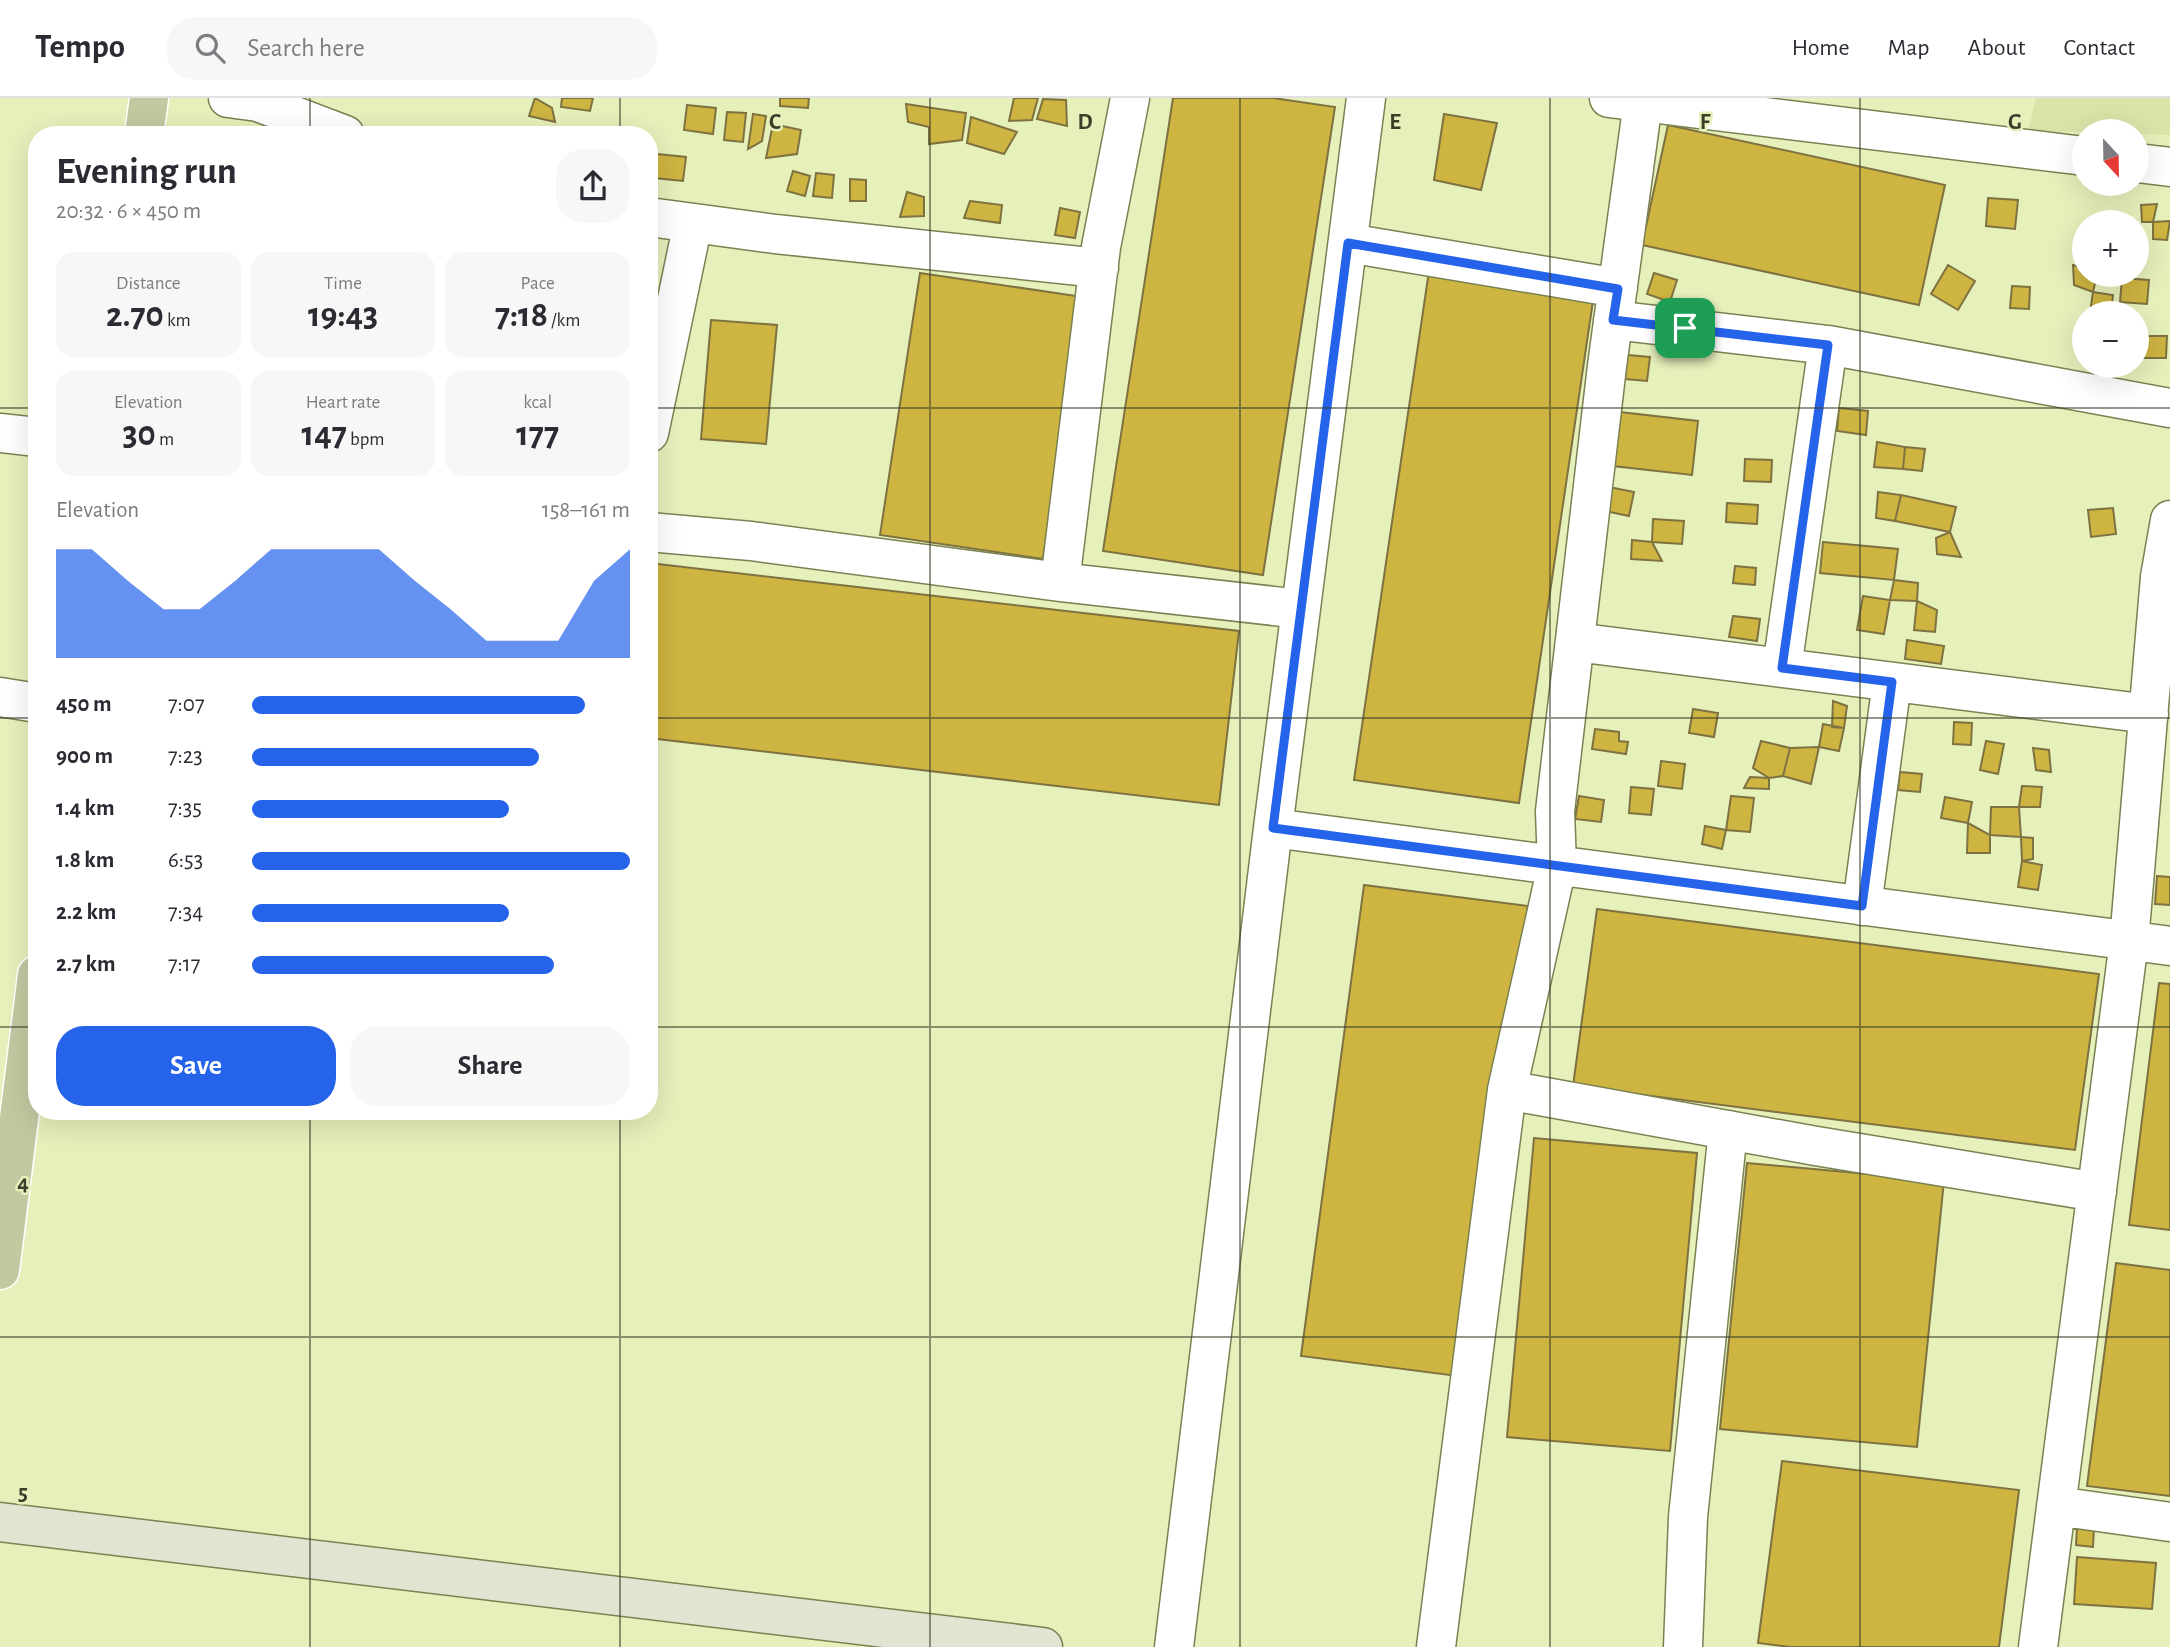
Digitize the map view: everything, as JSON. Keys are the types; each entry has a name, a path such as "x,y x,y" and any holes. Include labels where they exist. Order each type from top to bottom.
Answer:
{"main road":[{"path":"145,126 149,98"},
{"path":"0,1270 28,1047"}],"street":[{"path":"228,98 258,103 321,126"},
{"path":"1060,582 1099,268 1130,98"},
{"path":"1174,1647 1273,828 1366,98"},
{"path":"1436,1647 1507,1090 1557,866 1555,811 1616,304 1626,100 2072,155"},
{"path":"2149,164 2170,167"},
{"path":"658,219 1099,268"},
{"path":"658,389 692,223"},
{"path":"1348,243 1616,304 2170,408"},
{"path":"1782,668 1828,345"},
{"path":"0,433 28,436"},
{"path":"2038,1647 2129,941 2160,578 2170,520"},
{"path":"658,533 751,541 1060,582 1301,609"},
{"path":"1575,642 2148,715"},
{"path":"1862,906 1892,682"},
{"path":"0,697 28,702"},
{"path":"1273,828 2170,946"},
{"path":"1507,1090 2097,1192"},
{"path":"1683,1647 1688,1517 1728,1130"},
{"path":"2056,1506 2170,1522"},
{"path":"0,1522 1043,1647"}],"shaded area":[{"path":"2036,98 2170,98 2170,135 2149,134 2149,119 2072,119 2072,132 2028,132"}],"building":[{"path":"535,98 552,108 555,122 529,116"},
{"path":"562,98 593,98 590,111 561,107"},
{"path":"780,98 809,98 808,108 780,106"},
{"path":"1014,98 1038,98 1032,120 1009,121"},
{"path":"1173,98 1273,98 1335,107 1263,575 1103,551"},
{"path":"1043,99 1066,100 1067,126 1037,119"},
{"path":"906,104 966,113 962,140 929,144 929,127 908,122"},
{"path":"687,105 716,108 713,134 684,130"},
{"path":"727,112 746,113 743,142 724,140"},
{"path":"753,114 766,116 762,141 748,149"},
{"path":"1444,114 1497,123 1481,190 1434,180"},
{"path":"971,117 1017,132 1004,154 967,143"},
{"path":"773,124 801,130 797,154 766,158"},
{"path":"1668,125 1945,185 1919,305 1642,245"},
{"path":"658,154 686,157 683,181 658,178"},
{"path":"793,171 810,176 805,196 787,191"},
{"path":"816,173 834,175 832,198 813,196"},
{"path":"850,179 866,180 866,201 850,201"},
{"path":"907,192 924,197 924,216 900,217"},
{"path":"1988,198 2018,200 2015,229 1986,226"},
{"path":"970,201 1002,205 1000,223 964,218"},
{"path":"2157,204 2153,222 2149,222 2149,210 2141,210 2141,205"},
{"path":"1060,208 1080,212 1075,238 1055,235"},
{"path":"2170,221 2167,240 2153,239 2153,222"},
{"path":"1948,265 1975,281 1958,310 1931,294"},
{"path":"1429,271 1594,294 1519,803 1354,780"},
{"path":"920,273 1083,297 1043,559 880,535"},
{"path":"1654,273 1677,280 1670,302 1647,294"},
{"path":"2012,286 2030,287 2029,309 2010,308"},
{"path":"2079,287 2094,287 2093,292"},
{"path":"2121,287 2148,287 2147,301 2120,301"},
{"path":"2093,292 2113,295 2112,301 2092,301"},
{"path":"711,320 777,325 766,444 701,439"},
{"path":"2149,336 2167,336 2166,358 2149,358"},
{"path":"1628,355 1650,357 1647,381 1625,379"},
{"path":"1839,408 1868,411 1866,435 1837,431"},
{"path":"1620,412 1698,421 1692,475 1613,466"},
{"path":"1877,442 1905,447 1903,469 1874,467"},
{"path":"1905,447 1925,449 1922,471 1903,469"},
{"path":"1745,459 1772,460 1771,482 1744,481"},
{"path":"1609,487 1634,492 1629,516 1605,511"},
{"path":"1878,492 1901,495 1895,521 1876,518"},
{"path":"1901,495 1956,507 1950,532 1895,521"},
{"path":"1727,503 1758,505 1757,524 1726,522"},
{"path":"2113,508 2116,534 2091,537 2088,510"},
{"path":"1653,519 1684,521 1682,544 1652,542"},
{"path":"1950,532 1961,557 1937,554 1936,538"},
{"path":"1632,540 1652,542 1662,561 1631,559"},
{"path":"1823,542 1898,549 1894,580 1820,573"},
{"path":"658,564 1239,631 1219,805 658,739"},
{"path":"1735,566 1756,568 1755,585 1733,583"},
{"path":"1894,580 1918,583 1917,601 1890,600"},
{"path":"1863,596 1890,600 1884,634 1857,630"},
{"path":"1917,601 1937,610 1935,632 1914,630"},
{"path":"1733,616 1760,619 1757,641 1729,637"},
{"path":"1907,640 1944,646 1941,664 1905,659"},
{"path":"1833,701 1847,706 1844,728 1832,727"},
{"path":"1693,709 1718,713 1714,737 1689,733"},
{"path":"1954,722 1972,723 1971,745 1953,744"},
{"path":"1823,724 1844,728 1839,751 1819,747"},
{"path":"1595,729 1619,732 1619,741 1628,742 1626,754 1592,749"},
{"path":"1761,741 1790,748 1783,776 1769,778 1753,768"},
{"path":"1986,741 2004,744 1998,774 1980,770"},
{"path":"1819,747 1811,784 1783,776 1790,748"},
{"path":"2033,748 2049,750 2051,772 2036,770"},
{"path":"1661,761 1685,764 1682,789 1658,786"},
{"path":"1900,772 1922,774 1920,792 1898,790"},
{"path":"1750,777 1769,778 1769,789 1744,788"},
{"path":"2022,786 2042,787 2040,807 2019,807"},
{"path":"1631,787 1654,789 1651,815 1629,813"},
{"path":"1579,796 1604,800 1601,822 1575,819"},
{"path":"1731,796 1754,798 1750,832 1726,830"},
{"path":"1945,797 1972,802 1968,823 1941,818"},
{"path":"1991,807 2019,807 2021,837 1990,835"},
{"path":"1968,823 1990,835 1990,853 1967,853"},
{"path":"1705,826 1726,830 1722,849 1702,844"},
{"path":"2021,837 2033,838 2033,859 2022,861"},
{"path":"2022,861 2042,865 2038,890 2018,887"},
{"path":"2157,876 2170,877 2170,905 2155,904"},
{"path":"1364,885 1528,906 1465,1377 1301,1356"},
{"path":"1597,909 2099,974 2075,1150 1573,1086"},
{"path":"2159,983 2170,984 2170,1230 2129,1225"},
{"path":"1534,1138 1697,1153 1670,1451 1507,1437"},
{"path":"1747,1163 1944,1181 1917,1447 1720,1429"},
{"path":"2116,1263 2170,1270 2170,1496 2087,1486"},
{"path":"1782,1461 2019,1490 1999,1647 1790,1647 1758,1643"},
{"path":"2077,1527 2094,1528 2093,1547 2076,1545"},
{"path":"2077,1557 2156,1563 2152,1609 2074,1604"}],"route":[{"path":"1348,243 1618,289 1613,320 1685,328 1828,345 1782,668 1892,682 1862,906 1273,828 1348,243"}]}
